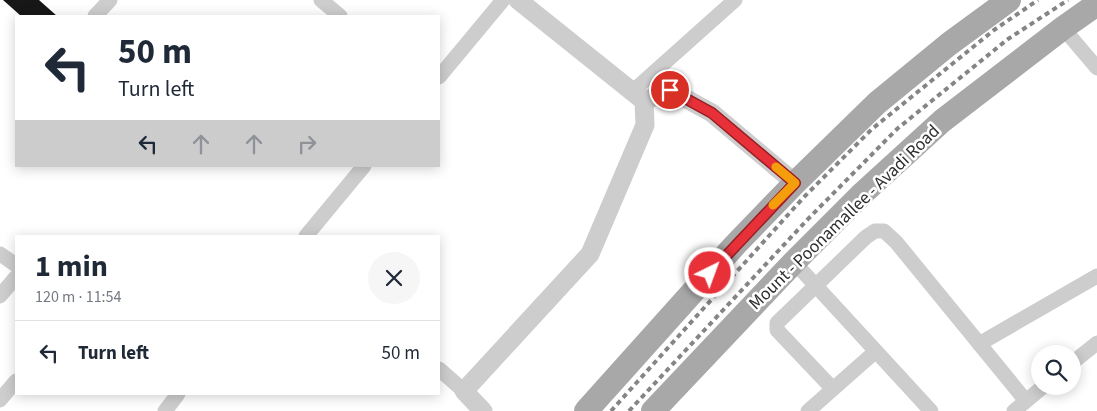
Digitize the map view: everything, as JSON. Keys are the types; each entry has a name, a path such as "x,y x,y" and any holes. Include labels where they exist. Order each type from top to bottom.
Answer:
{"main road":[{"path":"586,411 735,245 877,102 1006,1"},
{"name":"Mount - Poonamallee - Avadi Road","path":"654,411 794,262 863,193 942,121 1097,4"}],"street":[{"path":"96,15 110,0"},
{"path":"321,0 339,15"},
{"path":"440,76 502,0"},
{"path":"464,391 590,254 645,124 638,97 518,0"},
{"path":"638,97 735,0"},
{"path":"1063,28 1097,68"},
{"path":"638,97 670,90 712,113 795,183"},
{"path":"307,235 363,167"},
{"path":"833,389 777,330 777,323 866,237 874,232 884,231 896,242 1026,401"},
{"path":"0,254 15,265"},
{"path":"794,262 876,351 922,408"},
{"path":"979,344 1097,276"},
{"path":"0,296 15,278"},
{"path":"1081,356 1097,343"},
{"path":"808,411 876,351"},
{"path":"440,370 483,411"},
{"path":"0,400 15,382"},
{"path":"164,411 177,395"},
{"path":"1014,411 1033,395"}],"building":[{"path":"3,0 39,0 56,15 20,15"}],"railway":[{"path":"611,411 804,197 872,129 994,30 1038,0"},
{"path":"629,411 808,219 897,129 1008,39 1068,0"}],"slow traffic":[{"path":"773,205 795,183 776,167"}],"route":[{"path":"670,90 712,113 795,183 710,273"}]}
